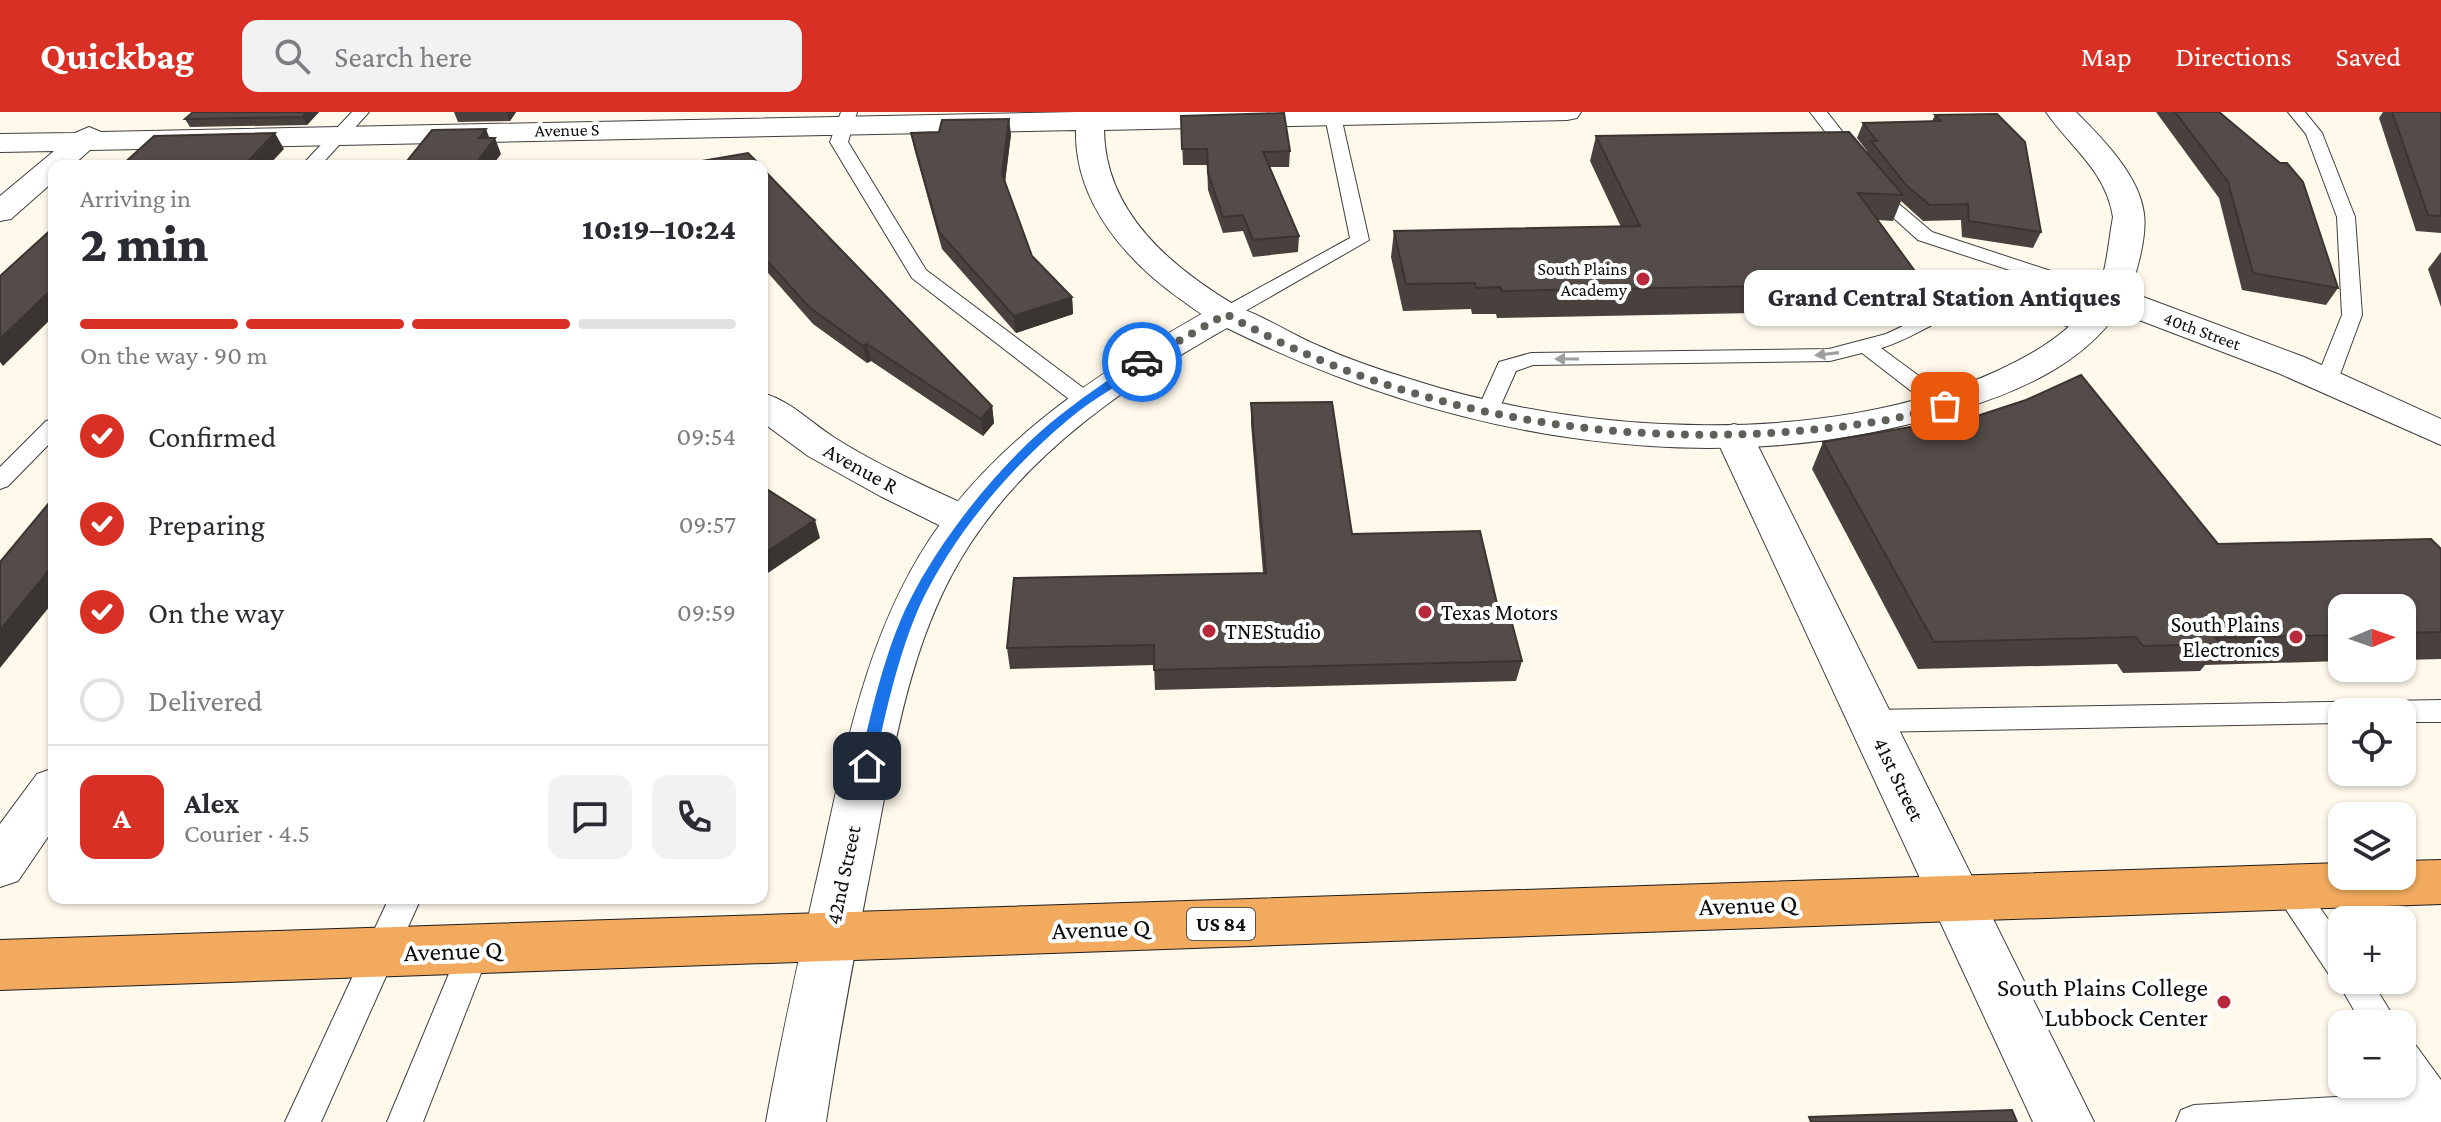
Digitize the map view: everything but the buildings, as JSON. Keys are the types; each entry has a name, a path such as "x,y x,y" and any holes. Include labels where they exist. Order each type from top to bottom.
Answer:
{"highway":[{"name":"Avenue Q","path":"0,965 2441,882"}],"street":[{"path":"61,160 117,112"},
{"name":"Avenue S","path":"0,143 598,132 846,118 1567,112"},
{"path":"1091,116 1092,162 1108,203 1142,251 1201,300 1263,335 1393,388 1487,413 1577,427 1673,435 1734,436 1871,423 1945,406 2024,374 2080,336 2111,297 2129,217 2129,204 2109,171 2060,112"},
{"path":"0,212 48,171"},
{"name":"40th Street","path":"2111,297 2327,380 2441,433"},
{"name":"42nd Street","path":"796,1122 830,938 879,709 914,604 965,521 1064,417 1145,359 1226,314"},
{"name":"Avenue R","path":"768,408 822,447 965,521"},
{"name":"41st Street","path":"1734,436 2064,1122"},
{"path":"0,865 48,797"}],"lane":[{"path":"316,160 361,112"},
{"path":"1818,112 1893,208 1925,236 2111,297"},
{"path":"2296,112 2314,133 2346,217 2352,315 2327,380"},
{"path":"1226,314 1360,240 1332,114"},
{"path":"846,118 839,142 919,274 1086,401"},
{"path":"1487,413 1507,367 1531,359 1830,355 1893,338 1969,302 2003,301 2087,326"},
{"path":"1866,346 1945,406"},
{"path":"0,481 48,432"},
{"path":"2416,711 2441,711"},
{"path":"1871,721 2328,712"},
{"path":"2288,887 2328,946"},
{"path":"303,1122 402,904"},
{"path":"405,1122 474,950"},
{"path":"2194,1122 2385,1117 2440,1109 2416,1074"}],"way so far":[{"path":"1142,362 1226,314 1263,335 1393,388 1487,413 1577,427 1673,435 1779,434 1871,423 1945,406"}],"place":[{"name":"South Plains Academy","path":"1643,279"},
{"name":"Grand Central Station Antiques","path":"1945,406"},
{"name":"Texas Motors","path":"1425,612"},
{"name":"TNEStudio","path":"1209,631"},
{"name":"South Plains Electronics","path":"2296,637"},
{"name":"South Plains College Lubbock Center","path":"2224,1002"}],"route":[{"path":"867,766 879,709 914,604 955,535 999,482 1064,417 1142,362"}]}
